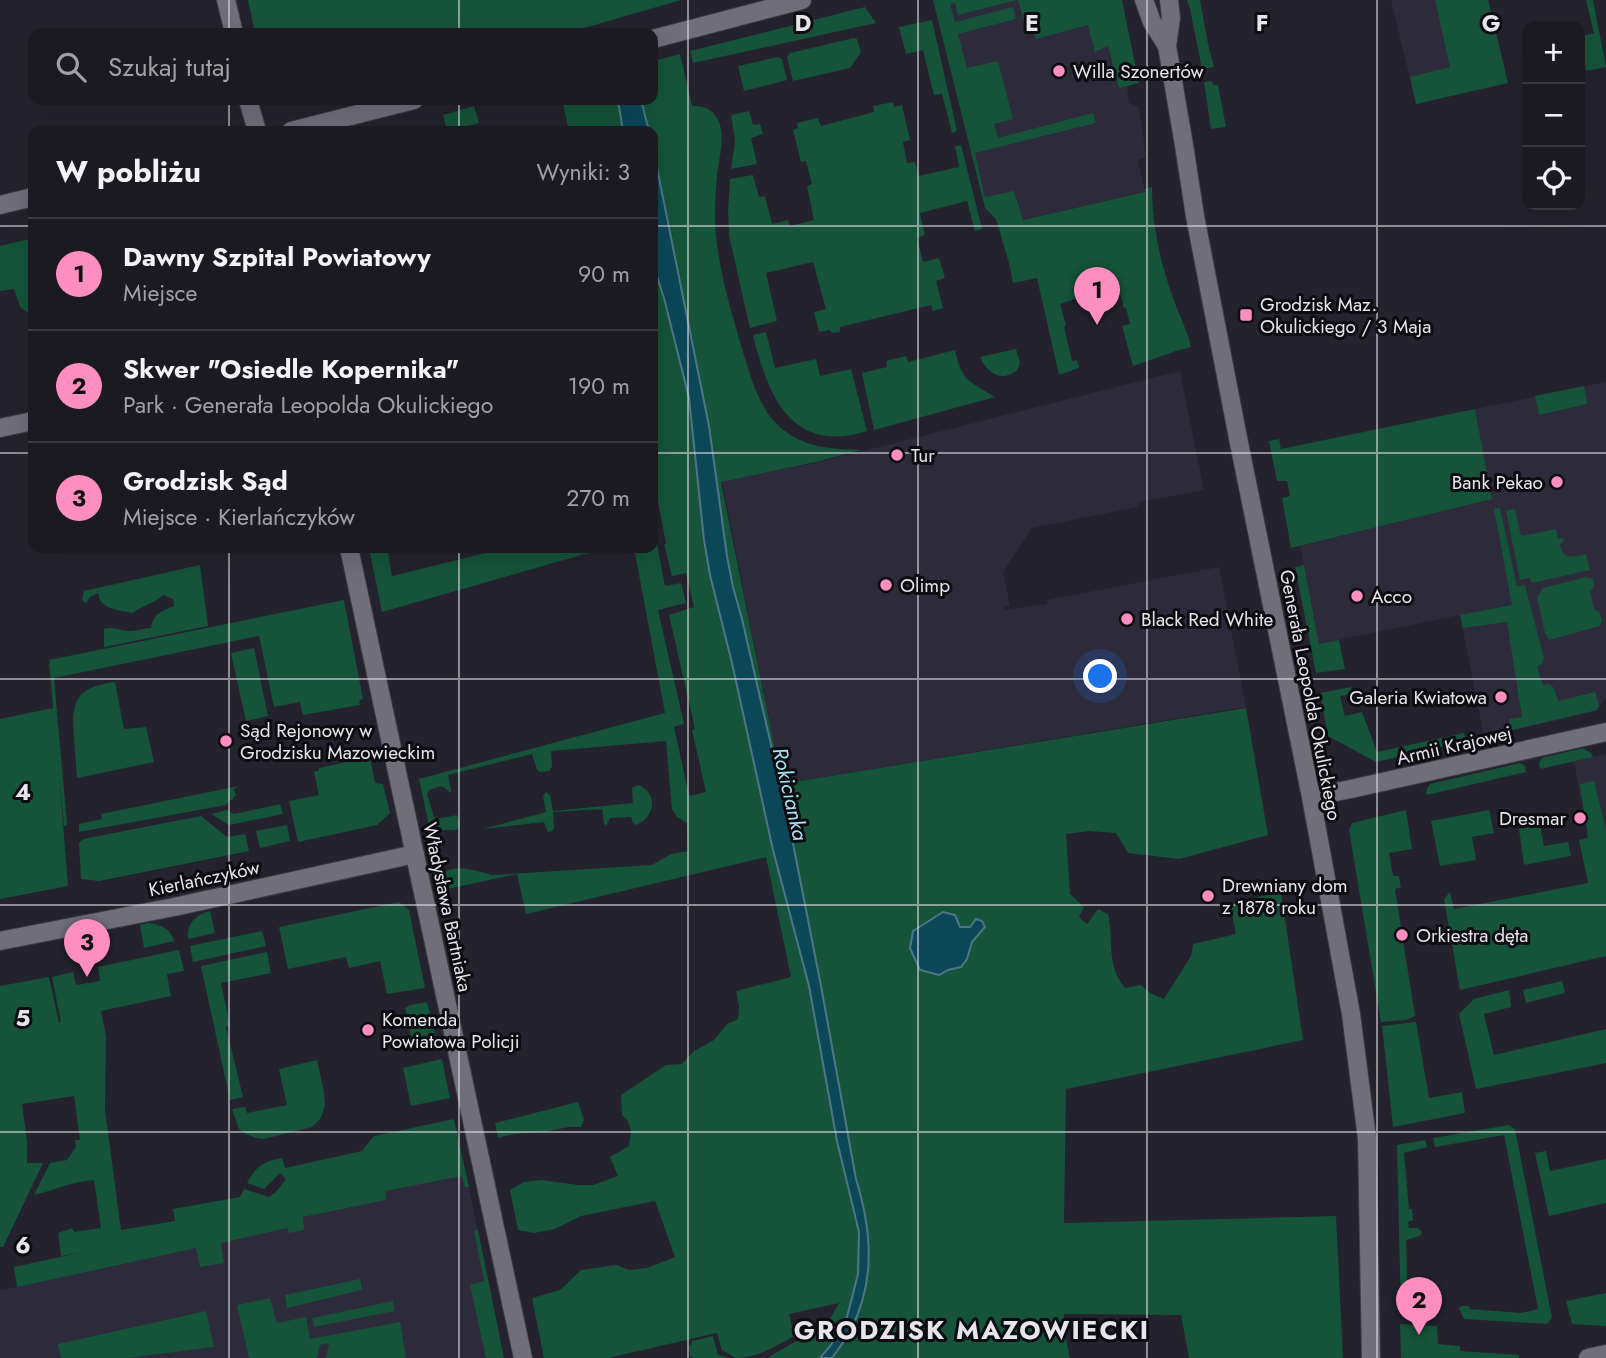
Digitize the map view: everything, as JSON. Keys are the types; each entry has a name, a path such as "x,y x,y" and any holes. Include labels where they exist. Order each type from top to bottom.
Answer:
{"street":[{"path":"226,0 233,28"},
{"path":"658,37 802,0"},
{"name":"Generała Leopolda Okulickiego","path":"1144,0 1148,13 1167,46"},
{"name":"Generała Leopolda Okulickiego","path":"1169,0 1171,18 1167,46 1200,243 1311,797 1351,1014 1367,1138 1371,1358"},
{"path":"249,105 256,126"},
{"path":"311,126 394,105"},
{"path":"0,205 28,198"},
{"path":"0,428 28,422"},
{"name":"Władysława Bartniaka","path":"350,553 523,1358"},
{"name":"Armii Krajowej","path":"1311,797 1606,732"},
{"name":"Kierlańczyków","path":"0,941 174,907 415,853"},
{"path":"1588,1358 1606,1353"}],"shaded area":[{"path":"965,0 1117,0 1129,103 1139,107 1146,157 1138,160 1145,192 1022,220 985,197 940,8"},
{"path":"1391,0 1488,0 1508,83 1416,104"},
{"path":"1180,371 1204,490 1139,502 1139,507 1032,528 1003,572 1010,606 1004,607 1004,610 1047,604 1047,600 1219,567 1246,707 782,784 722,481 819,462"},
{"path":"1606,382 1606,697 1597,711 1484,737 1460,615 1319,644 1300,546 1491,499 1475,409"},
{"path":"1606,754 1606,859 1583,811 1574,761"},
{"path":"465,1169 504,1358 0,1358 0,1290 17,1287 14,1267"}],"green space":[{"path":"248,0 681,0 584,28 254,28"},
{"path":"933,0 1017,0 958,15 955,3 950,4 955,22 1013,7 1016,19 958,34 967,68 998,61 1013,119 994,124 998,138 1093,113 1096,123 975,153 985,197 1014,191 1023,220 1145,192 1145,189 1152,187 1153,214 1160,255 1191,347 1133,366 1122,326 1130,324 1119,289 1103,292 1094,282 1085,280 1078,286 1075,299 1060,304 1072,361 1077,360 1079,368 1059,375 1037,278 1013,283 996,219 985,208"},
{"path":"1018,0 1122,0 1139,83 1119,88 1108,46 1095,52 1088,25 1036,39 1033,29 1026,30"},
{"path":"1187,0 1200,0 1214,67 1202,69"},
{"path":"1435,0 1488,0 1508,83 1416,104 1410,77 1450,67"},
{"path":"1586,0 1593,0 1606,67 1586,71 1585,36 1594,33"},
{"path":"865,7 876,23 693,63 690,51"},
{"path":"932,20 957,131 952,133 942,94 934,95 923,50 906,54 899,27"},
{"path":"857,39 861,52 850,68 793,81 787,57 790,53"},
{"path":"680,54 692,106 710,110 720,125 722,142 715,210 718,250 724,285 757,394 774,421 799,440 829,448 861,450 721,482 782,784 1246,708 1268,835 1179,859 1128,853 1116,833 1089,831 1066,834 1070,894 1084,907 1079,917 1087,924 1098,909 1108,914 1115,971 1125,988 1141,985 1150,993 1164,999 1191,956 1193,944 1236,934 1230,904 1281,892 1303,1040 1066,1089 1064,1223 1336,1216 1343,1358 1189,1358 1181,1315 1064,1314 1064,1330 1070,1358 832,1358 850,1331 864,1294 868,1275 868,1237 783,795 727,556 709,426 658,176 658,126 648,126 642,105 658,105 658,60"},
{"path":"778,57 782,59 787,80 744,91 738,66"},
{"path":"1211,81 1218,85 1226,127 1211,129 1204,82"},
{"path":"893,102 894,107 902,105 910,140 903,142 907,163 915,162 919,176 959,167 955,146 961,145 982,229 975,231 967,201 920,213 925,235 917,238 923,262 939,258 945,278 936,281 943,308 933,311 931,305 840,327 840,332 819,332 814,312 826,309 813,262 766,273 777,321 750,328 729,236 730,179 753,175 759,197 765,196 772,224 788,220 790,226 814,220 807,186 812,184 806,161 801,162 793,130 798,128 797,123 818,118 821,126 874,112 873,106"},
{"path":"563,105 619,105 622,126 568,126"},
{"path":"474,106 479,123 446,126 443,115"},
{"path":"749,111 753,125 760,124 763,134 751,138 757,164 731,169 735,141 731,115"},
{"path":"28,239 28,313 20,307 14,289 0,291 0,246"},
{"path":"658,279 689,398 710,575 773,850 809,986 837,1141 859,1232 858,1274 847,1317 820,1358 767,1358 798,1340 822,1333 839,1303 789,1314 794,1336 752,1356 737,1358 722,1351 717,1333 608,1358 544,1358 532,1298 560,1290 581,1270 616,1265 629,1270 647,1268 675,1257 655,1201 581,1216 555,1229 534,1233 518,1230 510,1190 524,1182 542,1180 593,1185 618,1176 610,1157 629,1146 631,1131 628,1121 622,1115 621,1095 666,1065 682,1064 694,1051 714,1040 727,1024 738,1019 736,991 791,977 766,857 526,914 517,874 443,890 442,880 445,873 458,868 492,875 652,865 671,854 688,851 687,823 677,817 672,809 666,741 551,751 552,767 549,771 537,770 532,754 448,775 450,793 441,787 429,790 427,794 434,817 437,819 457,815 460,825 457,830 437,830 429,825 419,779 665,713 635,553 658,553 658,550 665,586 681,583 686,603 658,610 684,724 674,727 689,796 706,792 692,730 695,729 669,615 694,607 686,573 672,576 658,501"},
{"path":"766,332 775,368 816,359 820,376 851,369 867,431 841,436 819,435 801,427 787,415 766,379 753,335"},
{"path":"1016,349 1020,362 1017,370 1006,376 992,373 980,357"},
{"path":"955,350 968,380 995,397 874,430 862,373 887,367 886,361 906,356 908,362"},
{"path":"1584,386 1587,404 1539,415 1535,396"},
{"path":"1475,409 1492,499 1291,548 1282,498 1290,496 1287,481 1277,481 1269,441 1279,439 1281,449"},
{"path":"1500,508 1517,586 1525,585 1544,658 1543,663 1537,667 1543,685 1549,684 1554,688 1558,701 1595,692 1599,706 1597,710 1512,730 1509,719 1522,717 1507,622 1463,628 1460,615 1512,605 1494,509"},
{"path":"1515,509 1521,536 1556,529 1558,539 1565,538 1560,545 1561,550 1566,555 1586,554 1590,570 1532,583 1530,578 1520,580 1506,511"},
{"path":"370,553 388,553 392,576 486,553 588,553 382,612"},
{"path":"200,565 208,626 104,647 104,629 130,631 151,628 156,616 174,606 173,599 163,595 133,613 106,606 98,593 86,603 82,600 84,591"},
{"path":"1304,565 1319,644 1339,640 1345,669 1316,673 1295,567"},
{"path":"1586,577 1593,579 1594,586 1590,591 1594,609 1599,612 1602,620 1600,626 1549,640 1537,597 1543,588"},
{"path":"344,600 363,699 359,700 360,705 303,715 300,702 274,707 259,636 54,678 67,825 64,826 59,773 68,886 0,899 0,719 53,708 49,660"},
{"path":"254,648 268,716 246,721 231,653"},
{"path":"115,682 124,729 146,727 154,762 77,778 73,726 78,698 91,688"},
{"path":"1351,687 1352,694 1340,696 1345,716 1362,712 1377,752 1464,733 1467,741 1376,762 1328,736 1320,693"},
{"path":"1583,748 1593,757 1540,769 1542,758"},
{"path":"370,757 375,783 383,784 390,813 377,825 298,842 289,801 319,795 314,772 319,768"},
{"path":"1520,763 1525,766 1526,772 1427,795 1426,793 1430,784"},
{"path":"1594,781 1606,830 1606,956 1460,990 1444,899 1450,892 1454,909 1588,883 1579,840 1588,838 1580,784"},
{"path":"638,785 649,794 652,805 647,817 636,825 631,817 610,818 606,826 602,809 553,812 554,828 548,832 544,822 483,829 546,812 543,796 546,792 550,795 553,811 633,803 632,788"},
{"path":"239,786 234,789 234,799 226,805 79,832 79,824 102,819 101,814"},
{"path":"280,804 283,814 229,825 211,814 227,810 234,814"},
{"path":"1406,810 1412,849 1389,853 1393,876 1399,876 1401,887 1395,889 1415,1016 1406,1020 1381,1022 1349,830 1352,823"},
{"path":"1489,810 1494,833 1472,837 1476,860 1440,866 1431,821"},
{"path":"201,816 227,837 245,834 249,851 99,881 81,879 79,843 83,839"},
{"path":"287,825 290,841 260,848 256,831"},
{"path":"1540,825 1544,846 1568,842 1571,856 1524,865 1519,829"},
{"path":"399,902 409,910 425,988 387,994 380,961 349,968 346,957 288,969 279,927"},
{"path":"210,911 215,933 188,939 193,920"},
{"path":"148,923 164,928 174,941 144,948 140,925"},
{"path":"262,931 266,946 193,962 190,946"},
{"path":"179,950 184,971 167,974 171,996 101,1011 106,1036 105,1110 121,1230 175,1221 173,1209 240,1197 244,1189 269,1197 286,1179 280,1173 264,1189 247,1183 257,1169 270,1161 282,1158 285,1168 362,1151 374,1136 454,1119 469,1187 465,1187 462,1176 385,1191 386,1200 303,1217 304,1230 289,1233 287,1228 221,1243 224,1263 200,1267 196,1248 17,1287 14,1267 79,1253 61,1256 58,1233 72,1228 74,1232 101,1228 94,1180 34,1195 50,1163 67,1160 76,1147 75,1140 80,1140 74,1096 22,1104 27,1163 43,1163 3,1247 0,1247 0,986 49,977 59,1023 61,1022 52,977 73,972 76,985 100,981 98,967"},
{"path":"267,952 271,973 221,983 230,1025 226,1027 243,1097 230,1100 201,966"},
{"path":"1562,981 1565,993 1526,1003 1523,990"},
{"path":"1509,990 1511,1007 1484,1014 1494,1055 1606,1029 1606,1063 1476,1089 1459,1014 1474,999"},
{"path":"427,1002 437,1041 413,1046 405,1008"},
{"path":"1416,1022 1429,1098 1462,1092 1465,1113 1393,1127 1382,1026"},
{"path":"442,1059 450,1098 411,1106 403,1068"},
{"path":"317,1060 325,1105 321,1118 312,1127 264,1139 239,1129 232,1109 245,1107 247,1113 287,1105 279,1069"},
{"path":"578,1102 584,1120 581,1127 498,1138 495,1123"},
{"path":"1509,1125 1515,1129 1552,1318 1547,1324 1464,1319 1459,1308 1469,1306 1470,1309 1521,1313 1538,1309 1504,1135 1435,1147 1433,1138"},
{"path":"1425,1140 1427,1147 1404,1153 1409,1209 1412,1209 1413,1220 1408,1222 1409,1228 1418,1228 1422,1232 1420,1236 1406,1240 1408,1302 1416,1302 1417,1311 1436,1311 1436,1318 1401,1316 1397,1145"},
{"path":"1546,1151 1550,1171 1606,1159 1606,1203 1549,1216 1535,1153"},
{"path":"478,1230 504,1358 486,1358 470,1285 484,1281 474,1231"},
{"path":"360,1279 362,1290 287,1308 285,1295"},
{"path":"1606,1293 1606,1326 1572,1324 1566,1301"},
{"path":"270,1298 277,1323 306,1317 310,1339 400,1322 406,1358 326,1358 329,1343 320,1345 317,1358 249,1358 237,1305"},
{"path":"393,1301 394,1311 314,1327 312,1318"},
{"path":"206,1311 214,1347 128,1358 61,1358 58,1344"},
{"path":"1400,1324 1437,1326 1438,1344 1460,1346 1460,1351 1519,1355 1519,1358 1401,1358"},
{"path":"713,1336 718,1355 729,1358 690,1356 689,1346 692,1341"}],"water":[{"path":"619,105 642,105 648,126 622,126"},
{"path":"658,173 709,426 733,587 789,823 868,1237 868,1275 864,1294 850,1331 832,1358 820,1358 847,1317 858,1274 859,1232 837,1141 809,986 773,850 710,575 689,398 658,279"},
{"path":"943,912 955,915 960,927 970,927 976,919 982,921 985,927 972,942 967,959 961,967 939,975 920,970 910,948 913,931"}],"place":[{"name":"Willa Szonertów","path":"1059,71"},
{"name":"Grodzisk Maz. Okulickiego / 3 Maja","path":"1246,315"},
{"name":"Dawny Szpital Powiatowy","path":"1097,325"},
{"name":"Tur","path":"897,455"},
{"name":"Bank Pekao","path":"1557,482"},
{"name":"Olimp","path":"886,585"},
{"name":"Acco","path":"1357,596"},
{"name":"Black Red White","path":"1127,619"},
{"name":"Galeria Kwiatowa","path":"1501,697"},
{"name":"Sąd Rejonowy w Grodzisku Mazowieckim","path":"226,741"},
{"name":"Dresmar","path":"1580,818"},
{"name":"Drewniany dom z 1878 roku","path":"1208,896"},
{"name":"Orkiestra dęta","path":"1402,935"},
{"name":"Grodzisk Sąd","path":"87,977"},
{"name":"Komenda Powiatowa Policji","path":"368,1030"},
{"name":"Skwer \"Osiedle Kopernika\"","path":"1419,1335"}],"district":[{"name":"GRODZISK MAZOWIECKI","path":"972,1330"}],"water label":[{"name":"Rokicianka","path":"790,794"}]}
